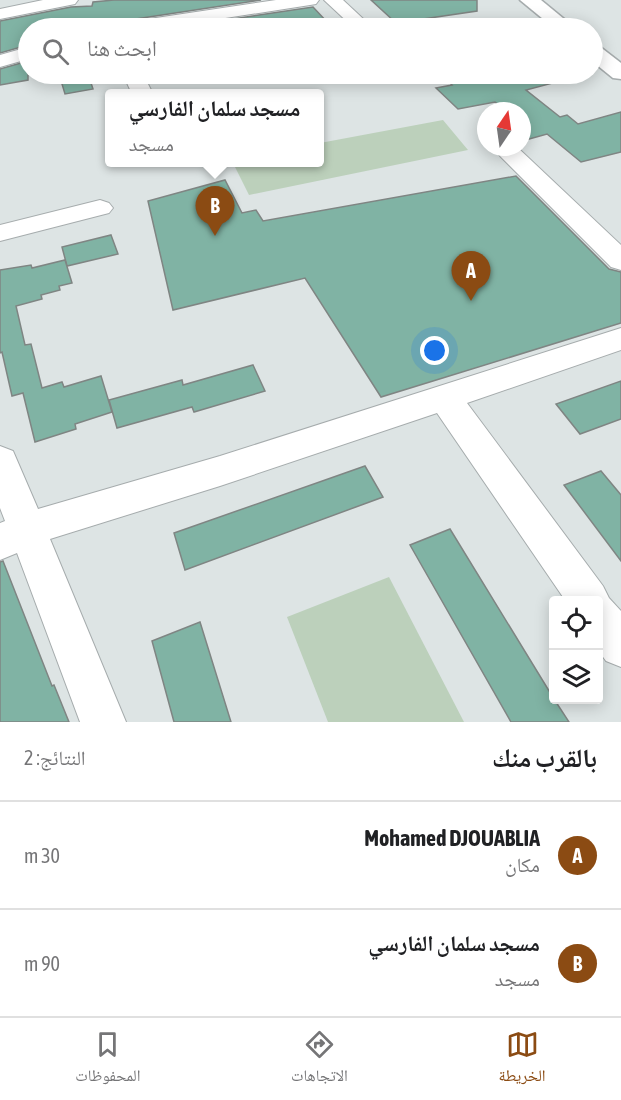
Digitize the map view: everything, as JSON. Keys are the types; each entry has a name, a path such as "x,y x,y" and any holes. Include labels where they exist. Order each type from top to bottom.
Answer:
{"main road":[{"path":"529,0 552,18"},
{"path":"603,59 621,73"}],"street":[{"path":"6,8 69,0"},
{"path":"162,18 310,0"},
{"path":"333,0 353,18"},
{"path":"0,61 18,56"},
{"path":"512,156 621,261"},
{"path":"0,233 100,208"},
{"path":"14,535 220,471 621,339"},
{"path":"445,398 586,596"},
{"path":"0,461 14,535 104,722"},
{"path":"603,621 621,646"}],"green space":[{"path":"443,120 468,150 249,195 235,167 324,167 324,142"},
{"path":"389,577 464,722 328,722 287,617"}],"building":[{"path":"261,0 142,18 18,18 18,48 0,53 0,21 71,7 92,6 93,2"},
{"path":"371,0 477,0 477,11 430,18 391,18"},
{"path":"313,7 323,18 240,18"},
{"path":"18,64 18,82 0,85 0,69"},
{"path":"62,84 91,84 93,89 65,94"},
{"path":"451,84 549,84 526,90 560,117 567,115 578,124 621,112 621,152 581,162 547,134 531,138 531,102 477,102 477,105 458,109 436,88"},
{"path":"516,176 609,269 621,272 621,323 381,397 305,278 173,310 148,201 225,180 242,213 256,210 263,221"},
{"path":"111,235 118,254 67,266 62,247"},
{"path":"65,260 72,283 59,286 60,290 41,295 42,299 16,306 25,345 31,344 42,388 62,382 64,387 101,376 112,412 75,424 76,429 35,442 23,393 12,396 2,352 0,353 0,270 31,265 32,268"},
{"path":"253,365 265,391 194,412 192,407 117,428 109,400 182,380 183,385"},
{"path":"621,381 621,419 580,434 556,404"},
{"path":"365,466 383,497 185,570 174,533"},
{"path":"601,471 621,495 621,561 564,485"},
{"path":"450,529 549,691 549,704 557,704 569,722 511,722 410,545"},
{"path":"3,561 52,686 54,685 69,722 0,722 0,562"},
{"path":"200,622 231,722 174,722 152,641"}],"place":[{"name":"مسجد سلمان الفارسي","path":"215,236"},
{"name":"Mohamed DJOUABLIA","path":"471,301"}]}
